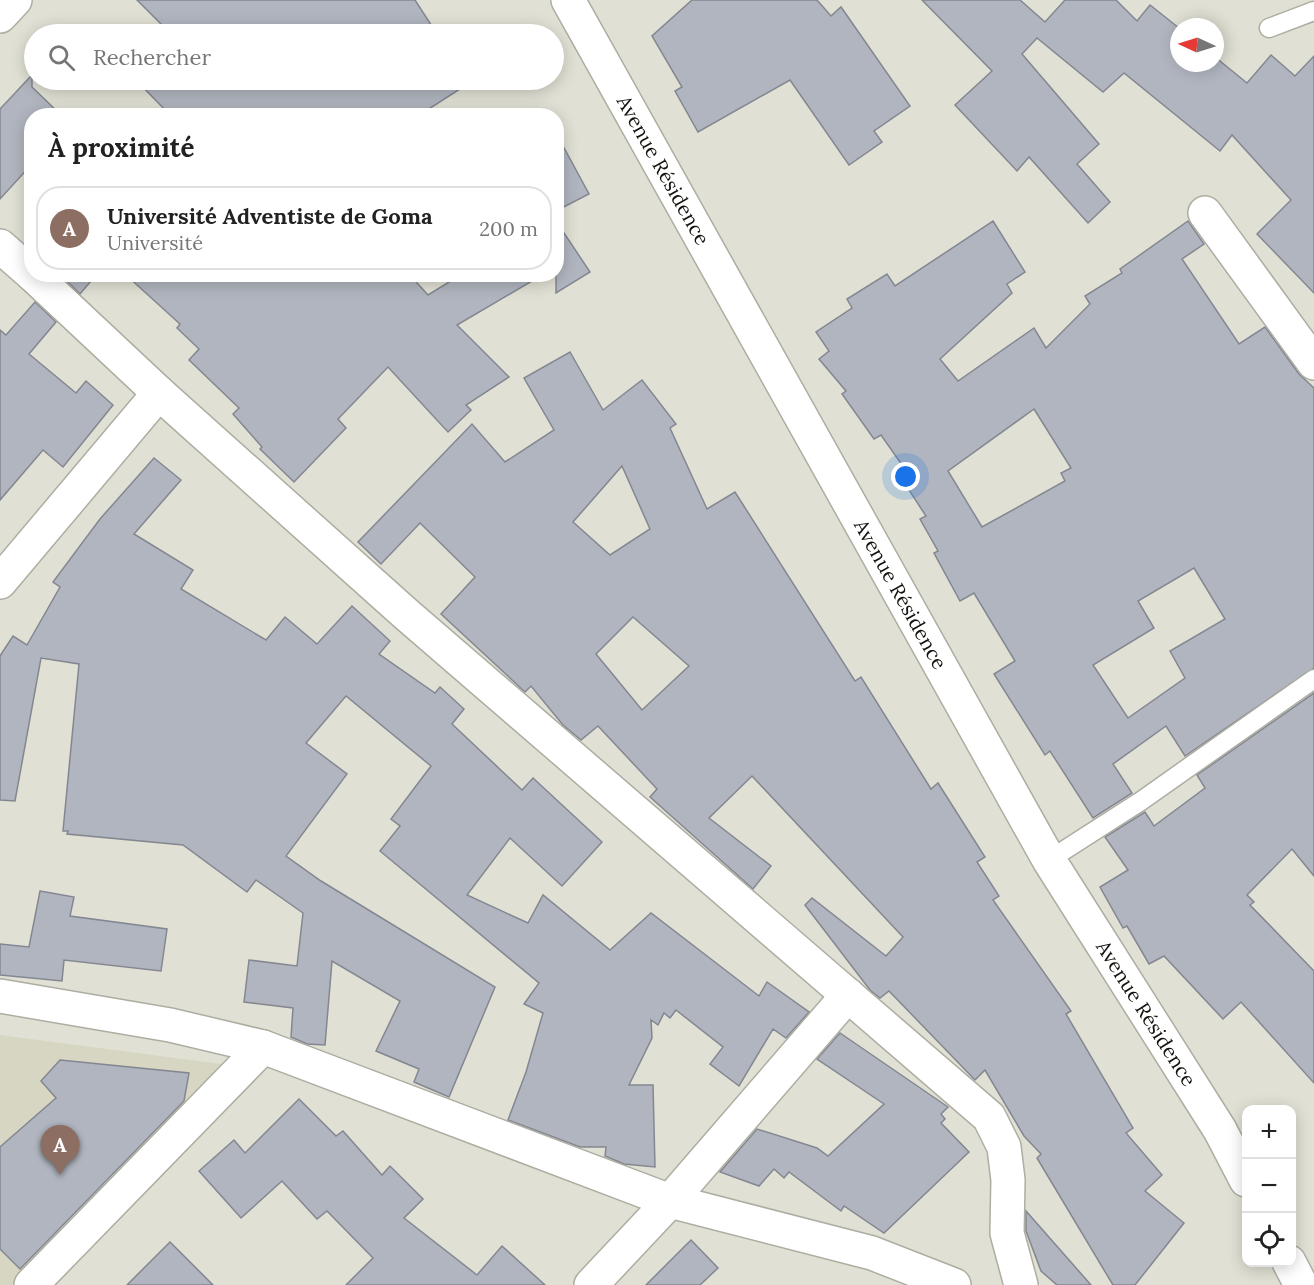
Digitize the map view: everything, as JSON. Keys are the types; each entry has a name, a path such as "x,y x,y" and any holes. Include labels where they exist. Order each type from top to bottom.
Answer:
{"street":[{"path":"0,16 15,0"},
{"name":"Avenue Résidence","path":"568,0 1049,860 1220,1130 1242,1172"},
{"path":"1205,213 1314,363"},
{"path":"0,246 24,267"},
{"path":"41,282 159,393 415,621 989,1117 1004,1147 1008,1180 1007,1233 1021,1285"},
{"path":"0,582 159,393"},
{"path":"591,1285 670,1201 848,995"},
{"path":"0,996 170,1025 263,1047 670,1201 872,1253 954,1285"},
{"path":"31,1285 263,1047"},
{"path":"1291,1267 1301,1285"}],"lane":[{"path":"1269,28 1314,11"},
{"path":"1049,860 1141,801 1314,679"}],"shaded area":[{"path":"0,1035 229,1065 12,1285 0,1285"}],"building":[{"path":"137,0 415,0 431,24 161,24"},
{"path":"692,0 817,0 831,16 841,7 910,106 874,131 882,142 849,165 790,80 698,132 675,91 682,87 652,36"},
{"path":"922,0 1020,0 1045,22 1065,0 1116,0 1137,21 1150,5 1170,21 1170,72 1224,72 1224,64 1247,83 1271,55 1295,76 1314,56 1314,293 1257,234 1291,200 1232,135 1220,151 1124,73 1103,92 1037,38 1022,54 1099,144 1077,164 1110,202 1088,223 1029,157 1017,171 955,105 992,71"},
{"path":"24,84 24,90 35,90 54,108 24,108 24,173 0,199 0,109"},
{"path":"146,90 458,90 430,108 163,108"},
{"path":"564,148 589,194 564,207"},
{"path":"993,221 1025,272 1007,284 1012,293 940,359 958,381 1034,328 1046,348 1090,304 1085,296 1122,273 1120,269 1188,221 1204,244 1182,259 1239,344 1265,327 1299,374 1314,388 1314,668 1185,756 1166,726 1113,764 1132,793 1093,818 1050,751 1045,755 994,674 1015,661 974,593 960,601 934,553 938,551 920,519 926,516 907,487 914,482 881,435 874,439 842,394 846,391 819,359 829,351 816,332 852,308 847,299 887,274 895,286","holes":["1034,409 1071,468 1061,473 1065,481 982,527 948,471","1194,568 1225,619 1170,651 1185,678 1128,718 1093,665 1154,628 1138,601"]},
{"path":"564,233 590,272 556,293 556,282 564,282"},
{"path":"68,282 90,282 80,294"},
{"path":"134,282 416,282 428,295 449,282 530,282 457,325 509,377 466,405 471,410 448,432 388,367 338,419 346,428 294,482 260,449 262,447 233,414 239,408 189,360 199,349 177,328 180,324"},
{"path":"35,302 56,322 29,354 76,393 86,381 113,405 63,467 43,450 0,500 0,330 6,335"},
{"path":"570,352 603,410 642,380 676,424 670,428 707,509 735,492 855,681 861,677 931,789 938,783 985,857 977,862 999,896 993,900 1071,1011 1066,1014 1133,1128 1126,1133 1162,1175 1145,1191 1184,1223 1135,1285 1113,1285 1037,1158 1041,1154 1024,1136 985,1070 975,1080 889,991 880,998 870,990 805,905 812,898 886,956 903,937 752,776 709,818 771,866 753,889 650,797 657,789 598,726 581,740 563,725 531,686 525,692 441,614 475,577 420,523 381,564 358,542 472,424 505,462 554,430 524,378","holes":["622,466 650,529 610,555 573,522","633,617 689,666 642,710 596,654"]},
{"path":"154,458 181,480 134,534 193,570 181,589 266,640 285,617 317,644 352,606 390,641 379,654 435,693 440,687 464,709 452,724 522,790 533,778 602,842 562,886 510,838 467,895 528,923 543,895 610,950 651,913 759,996 767,982 809,1012 786,1038 773,1029 739,1086 710,1064 723,1047 676,1010 670,1018 664,1013 658,1025 651,1020 652,1038 629,1085 653,1085 655,1167 624,1164 605,1156 606,1147 580,1147 508,1120 526,1072 543,1013 524,1004 539,983 380,851 400,826 391,819 431,766 346,696 306,743 347,774 286,856 321,881 495,987 449,1097 414,1082 419,1069 376,1051 400,1001 332,961 325,1045 307,1044 291,1037 293,1008 244,1002 249,960 297,966 303,913 256,880 247,892 183,845 67,834 68,831 63,831 79,664 41,658 15,801 0,800 0,656 13,636 27,645 60,587 53,582 100,519"},
{"path":"1314,693 1314,876 1292,849 1247,895 1254,902 1250,905 1314,971 1314,1083 1241,1002 1223,1019 1164,956 1149,964 1127,926 1123,928 1100,887 1128,870 1105,837 1145,812 1154,826 1205,788 1197,775"},
{"path":"40,891 74,897 70,916 167,929 161,971 64,960 62,981 0,975 0,944 29,947"},
{"path":"840,1033 948,1107 941,1114 945,1119 941,1123 969,1152 884,1233 844,1206 841,1211 789,1172 784,1178 774,1169 759,1186 720,1172 757,1129 817,1148 828,1156 884,1104 817,1059"},
{"path":"60,1060 189,1073 184,1101 20,1269 0,1249 0,1147 56,1098 41,1081"},
{"path":"299,1099 336,1136 343,1131 382,1175 390,1166 423,1199 404,1218 477,1275 502,1246 545,1285 346,1285 373,1258 327,1211 317,1219 282,1181 241,1218 199,1171 234,1140 245,1153"},
{"path":"1026,1211 1091,1285 1057,1285 1041,1271 1026,1231"},
{"path":"691,1240 718,1268 700,1285 646,1285"},
{"path":"170,1242 213,1285 127,1285"}],"place":[{"name":"Université Adventiste de Goma","path":"60,1175"}]}
